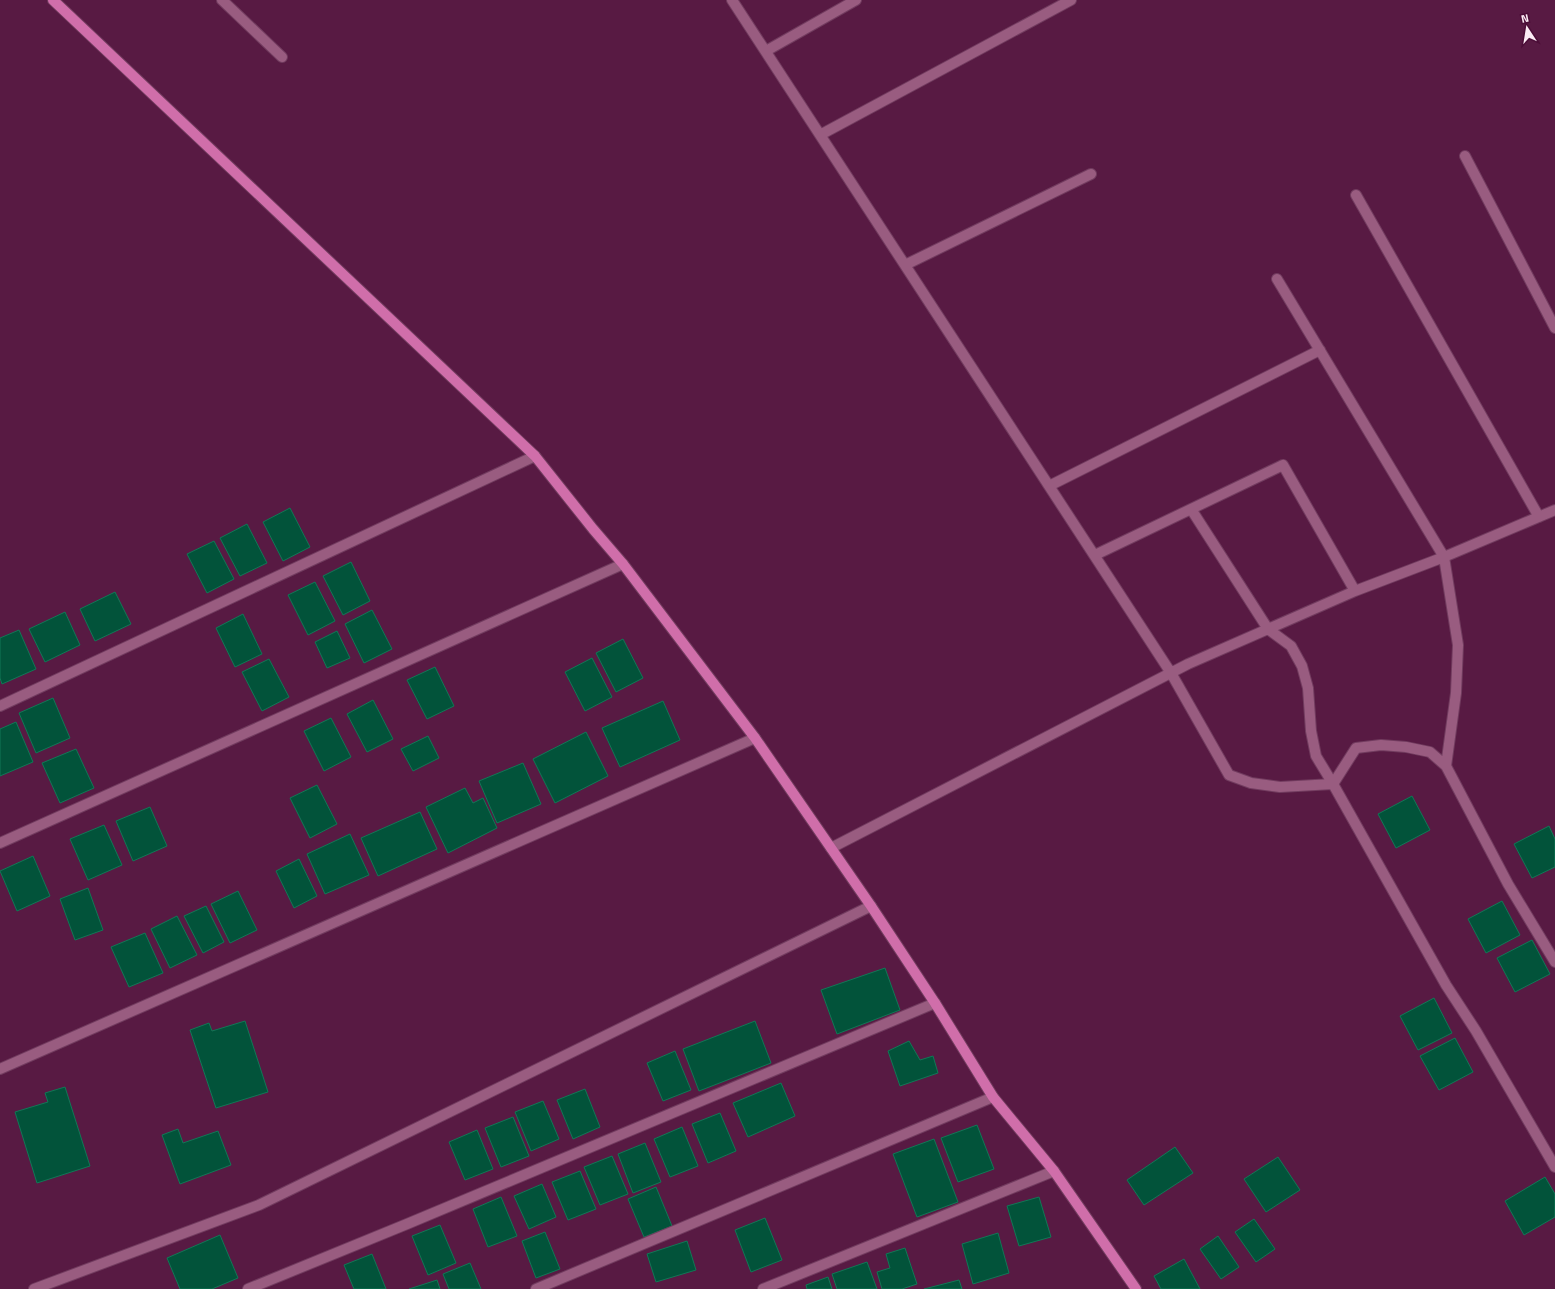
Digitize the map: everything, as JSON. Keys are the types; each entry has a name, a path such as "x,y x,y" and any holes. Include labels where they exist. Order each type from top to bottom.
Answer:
{"street":[{"path":"222,0 282,57"},
{"path":"732,0 1171,673 1229,775 1251,783 1280,788 1333,784"},
{"path":"766,51 856,0"},
{"path":"820,135 1072,0"},
{"path":"57,1 535,456 623,564 755,738 871,906 935,1003 993,1097 1054,1171 1136,1289"},
{"path":"1465,156 1555,328"},
{"path":"905,265 1091,174"},
{"path":"1356,195 1539,517"},
{"path":"1278,279 1444,557 1458,645 1456,693 1446,766"},
{"path":"1049,486 1320,350"},
{"path":"0,706 535,456"},
{"path":"1095,556 1284,465 1355,591"},
{"path":"1191,509 1268,629 1291,646 1302,666 1308,688 1311,731 1316,756 1446,985 1476,1031 1555,1167"},
{"path":"832,848 1171,673 1355,591 1444,557 1555,510"},
{"path":"0,843 623,564"},
{"path":"0,1068 755,738"},
{"path":"1333,784 1356,748 1381,745 1406,747 1430,752 1446,766 1508,884 1555,962"},
{"path":"34,1289 259,1205 871,906"},
{"path":"248,1289 935,1003"},
{"path":"536,1289 993,1097"},
{"path":"763,1289 1054,1171"}],"building":[{"path":"290,508 310,547 283,561 263,522"},
{"path":"247,524 267,563 240,576 220,538"},
{"path":"214,541 234,579 207,593 187,554"},
{"path":"351,562 370,601 343,615 323,576"},
{"path":"315,582 335,621 308,635 288,595"},
{"path":"115,592 131,624 95,641 80,609"},
{"path":"372,610 392,649 364,663 345,624"},
{"path":"65,612 80,645 45,662 29,629"},
{"path":"243,614 262,654 235,667 216,628"},
{"path":"19,630 36,669 2,684 0,678 0,638"},
{"path":"337,631 350,658 327,668 315,642"},
{"path":"623,639 643,678 616,692 596,653"},
{"path":"592,658 612,697 585,711 565,672"},
{"path":"269,659 289,697 262,711 242,672"},
{"path":"435,667 454,706 427,719 407,680"},
{"path":"53,698 70,738 36,753 19,713"},
{"path":"373,700 393,739 367,752 347,714"},
{"path":"663,701 680,740 620,767 602,728"},
{"path":"331,718 351,757 324,771 304,731"},
{"path":"16,722 33,762 0,776 0,729"},
{"path":"586,732 608,776 555,803 533,759"},
{"path":"428,736 439,758 413,771 401,749"},
{"path":"76,749 94,788 60,803 42,763"},
{"path":"523,763 541,804 497,823 479,781"},
{"path":"317,785 337,824 310,838 290,798"},
{"path":"465,788 473,803 483,798 497,828 448,853 426,807"},
{"path":"1412,796 1430,830 1396,848 1378,814"},
{"path":"150,807 167,846 133,861 116,821"},
{"path":"420,812 437,849 378,876 361,838"},
{"path":"104,825 122,865 88,880 70,839"},
{"path":"1549,826 1555,839 1555,867 1532,878 1514,844"},
{"path":"350,834 369,875 325,894 307,854"},
{"path":"33,856 50,896 17,911 0,871"},
{"path":"299,859 317,896 294,908 276,871"},
{"path":"88,888 103,930 75,940 60,899"},
{"path":"238,891 257,930 230,943 211,904"},
{"path":"1502,901 1520,935 1486,953 1468,919"},
{"path":"206,906 224,942 203,953 184,916"},
{"path":"177,916 197,955 170,968 151,929"},
{"path":"145,933 163,973 129,987 111,947"},
{"path":"1532,940 1550,974 1515,992 1497,958"},
{"path":"885,968 900,1010 837,1034 821,990"},
{"path":"1434,998 1452,1033 1418,1050 1400,1016"},
{"path":"245,1021 268,1092 216,1108 190,1030 209,1023 212,1031"},
{"path":"755,1021 771,1063 699,1091 683,1049"},
{"path":"1455,1038 1473,1072 1439,1090 1420,1056"},
{"path":"909,1041 920,1060 933,1056 938,1073 900,1086 888,1051"},
{"path":"675,1051 691,1090 663,1101 647,1063"},
{"path":"781,1083 795,1116 748,1137 733,1103"},
{"path":"65,1087 90,1166 37,1183 15,1112 48,1102 45,1093"},
{"path":"585,1089 600,1127 573,1139 557,1100"},
{"path":"543,1101 559,1139 531,1151 515,1112"},
{"path":"720,1113 736,1151 708,1163 692,1124"},
{"path":"513,1117 529,1156 501,1167 485,1128"},
{"path":"977,1125 994,1169 958,1182 941,1138"},
{"path":"682,1127 698,1166 670,1177 654,1139"},
{"path":"178,1129 183,1143 218,1131 231,1165 180,1184 162,1135"},
{"path":"477,1130 493,1169 465,1180 449,1142"},
{"path":"934,1139 958,1202 917,1217 893,1154"},
{"path":"645,1143 661,1182 633,1193 618,1154"},
{"path":"1175,1147 1193,1173 1144,1205 1127,1180"},
{"path":"612,1156 628,1194 600,1205 584,1167"},
{"path":"1278,1157 1300,1190 1266,1212 1244,1179"},
{"path":"580,1171 596,1209 568,1220 552,1182"},
{"path":"1545,1177 1555,1194 1555,1217 1524,1235 1505,1201"},
{"path":"542,1184 556,1217 529,1229 514,1196"},
{"path":"656,1187 672,1226 644,1237 628,1199"},
{"path":"501,1197 517,1236 488,1247 473,1209"},
{"path":"1039,1197 1051,1237 1019,1246 1007,1206"},
{"path":"765,1218 782,1260 751,1272 735,1230"},
{"path":"1254,1219 1275,1249 1256,1262 1235,1232"},
{"path":"440,1225 456,1263 428,1275 412,1236"},
{"path":"545,1232 560,1269 536,1278 522,1241"},
{"path":"998,1233 1009,1273 973,1284 962,1244"},
{"path":"220,1235 238,1278 212,1289 180,1289 167,1258"},
{"path":"1218,1236 1239,1267 1221,1279 1200,1249"},
{"path":"687,1241 696,1270 656,1282 647,1254"},
{"path":"905,1248 917,1284 902,1289 882,1289 877,1272 890,1268 886,1254"},
{"path":"372,1254 386,1289 354,1289 344,1265"},
{"path":"1184,1259 1200,1289 1161,1289 1154,1276"},
{"path":"867,1262 877,1289 837,1289 832,1274"},
{"path":"470,1263 481,1289 449,1289 443,1274"},
{"path":"828,1277 832,1289 807,1289 806,1285"},
{"path":"437,1280 440,1289 409,1289"},
{"path":"959,1280 962,1289 924,1289"}]}
